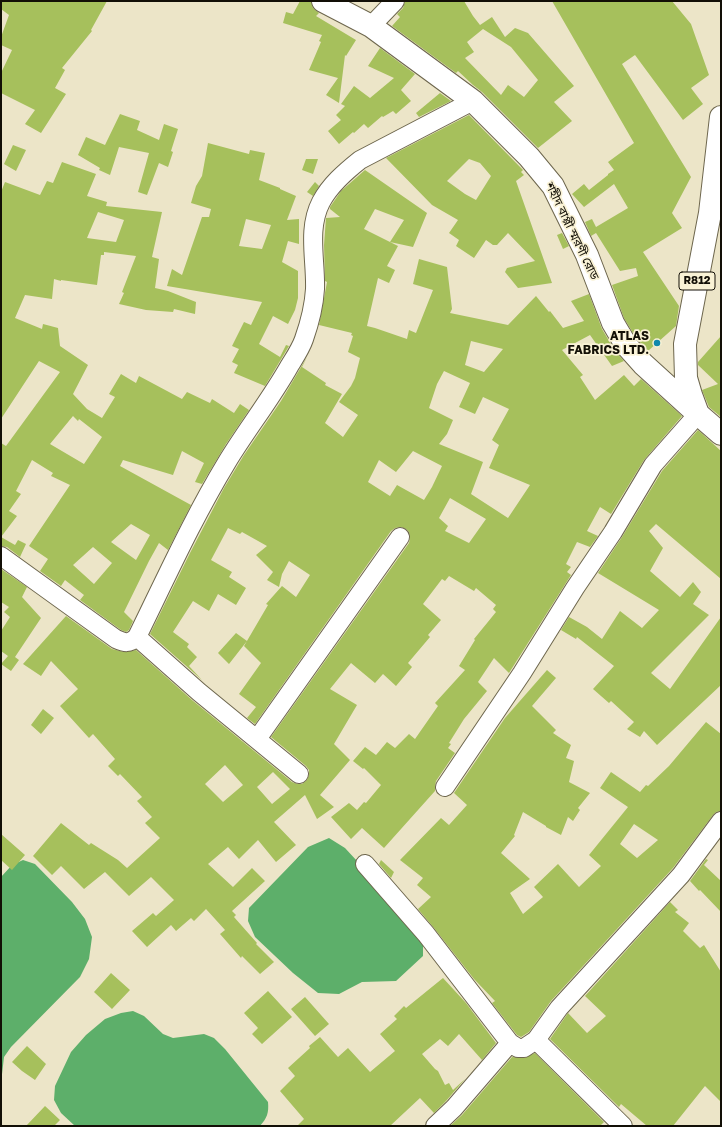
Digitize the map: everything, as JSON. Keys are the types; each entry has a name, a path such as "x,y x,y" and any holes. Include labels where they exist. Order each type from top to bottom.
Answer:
{"street":[{"name":"শহীদ বাপ্পী স্মরণী রোড","path":"323,1 371,26 473,101 529,157 553,186 587,256 613,324 626,345 643,364 698,414"},
{"path":"371,26 395,1"},
{"path":"1,556 116,640 125,643 132,642 137,637 192,527 227,462 279,385 303,341 312,315 315,287 312,243 315,220 320,203 330,188 344,173 360,160 473,101"},
{"name":"R812","path":"721,117 710,213 685,344 686,378 698,414 721,434"},
{"path":"445,787 522,673 574,588 613,532 652,465 698,414"},
{"path":"257,739 400,537"},
{"path":"137,637 199,692 299,774"},
{"path":"365,864 426,934 510,1043 518,1048 524,1048 536,1040 559,1008 681,875 721,821"},
{"path":"536,1040 623,1126"},
{"path":"435,1126 454,1108 510,1043"}],"shaded area":[{"path":"329,838 345,848 394,901 423,941 423,956 396,981 362,982 339,994 318,993 293,973 255,937 248,921 249,908 308,847"},
{"path":"23,860 35,864 72,902 85,919 92,937 89,959 80,977 11,1047 4,1057 1,1083 1,877 12,865"},
{"path":"133,1011 144,1016 163,1034 173,1038 204,1034 214,1038 225,1049 268,1102 267,1115 260,1126 75,1126 61,1113 54,1100 55,1086 71,1052 86,1035 105,1019 121,1013"}],"building":[{"path":"1,1 107,1 91,30 92,31 62,68 65,70 55,88 66,94 41,133 25,124 35,110 1,93 1,73 12,50 1,45 1,37 9,15 1,9"},
{"path":"300,1 311,1 313,8 319,13 316,16 356,40 346,56 345,55 339,103 326,95 338,78 309,70 321,42 319,41 322,35 283,23 286,12 293,14"},
{"path":"405,1 464,1 480,25 492,17 505,37 515,28 528,33 574,86 554,102 572,121 538,148 482,92 458,71 456,73 392,26 400,17 397,14 403,8","holes":["483,29 511,47 538,80 524,97 508,85 501,95 465,58 474,52 467,42"]},
{"path":"552,1 672,1 691,24 709,75 691,88 703,104 683,120 635,55 622,64 691,177 672,213 682,228 643,252 679,306 676,326 648,351 636,338 624,318 612,285 638,276 636,268 620,271 596,233 591,236 585,222 592,219 596,227 628,208 614,184 584,207 572,194 584,184 589,190 608,175 614,170 608,162 634,143"},
{"path":"380,48 415,74 401,90 411,101 396,114 393,111 383,117 382,116 368,128 364,124 339,144 328,131 341,120 336,115 345,106 341,104 354,86 370,98 394,78 368,66"},
{"path":"440,93 451,101 419,117 416,113"},
{"path":"120,114 140,121 137,130 159,140 164,124 178,129 168,167 159,163 147,195 138,192 149,153 119,147 110,175 99,170 100,168 78,155 86,137 105,145"},
{"path":"469,115 523,170 521,172 524,175 516,181 552,283 518,288 505,272 507,268 535,261 508,233 497,245 493,245 486,240 474,258 456,246 459,240 449,233 458,220 432,205 386,158","holes":["469,159 480,163 491,176 476,200 447,181"]},
{"path":"208,143 249,154 250,150 265,153 259,180 296,196 287,220 299,219 299,244 288,241 282,262 298,271 298,298 295,310 288,324 273,316 259,344 280,357 286,345 289,346 265,386 234,373 238,365 232,362 239,349 232,346 244,322 251,325 262,302 167,286 172,269 182,275 202,217 209,217 211,209 191,203 196,186 202,176","holes":["246,219 271,225 262,249 239,246"]},
{"path":"13,145 26,150 16,171 4,164"},
{"path":"306,159 318,159 313,174 302,170"},
{"path":"62,162 96,174 87,196 107,202 106,206 162,212 152,257 159,259 155,288 168,291 196,302 195,314 174,309 173,312 146,310 119,304 136,256 104,252 104,255 101,255 97,285 54,279 52,299 25,295 15,318 42,329 43,324 58,328 60,346 88,365 73,394 87,409 102,418 115,397 109,394 121,374 136,383 139,376 182,399 187,392 210,403 212,399 234,413 240,404 249,410 202,484 195,482 204,463 182,451 173,475 123,460 120,466 191,505 168,550 159,543 149,561 124,612 133,621 129,630 126,632 121,630 80,600 84,595 65,580 61,586 40,571 48,559 29,546 70,485 51,476 53,473 32,460 16,491 21,494 9,511 17,516 1,537 1,443 6,446 60,372 39,361 1,419 1,192 5,182 40,195 47,181 53,183","holes":["98,212 124,220 116,242 87,238","73,416 102,437 84,464 50,444","131,524 150,535 136,560 111,542","93,547 112,563 94,584 73,565"]},
{"path":"365,170 427,213 413,247 390,242 398,246 387,266 395,270 389,283 378,278 367,326 407,339 409,330 416,333 433,290 413,284 419,259 447,267 452,309 450,313 508,325 536,296 563,328 584,321 571,301 589,294 602,329 615,351 624,361 612,366 590,335 562,350 583,375 580,377 595,400 624,375 634,386 641,379 682,416 644,460 611,514 600,507 587,531 598,536 590,547 577,542 566,564 571,567 567,572 571,575 509,673 494,658 478,682 487,691 464,719 449,743 451,744 448,748 455,753 436,781 435,791 384,848 362,828 351,839 331,817 349,803 357,810 364,802 366,803 381,785 364,768 363,769 353,761 365,747 376,755 387,742 395,748 409,734 415,739 438,706 435,703 465,670 459,666 475,640 474,639 496,612 493,609 496,605 476,588 474,591 449,576 445,581 442,579 423,604 441,620 428,635 430,637 408,663 412,667 396,686 383,674 375,683 351,663 330,689 357,705 334,744 350,760 320,795 334,807 317,819 305,795 274,822 296,845 276,862 258,840 239,859 228,847 208,864 233,887 252,868 265,881 232,911 236,915 234,917 257,943 256,944 274,962 260,974 242,956 241,958 220,934 225,930 206,909 194,921 191,918 176,931 171,925 147,947 132,931 153,913 156,916 174,900 151,877 129,896 105,872 84,889 61,866 52,875 33,856 61,823 89,845 91,843 118,860 127,868 160,838 145,823 152,817 137,801 142,797 120,774 118,776 108,766 115,759 93,734 89,738 60,706 78,689 51,661 41,676 23,664 66,616 112,649 124,652 136,650 192,700 292,782 302,784 307,780 309,770 306,766 271,737 409,543 409,532 406,529 401,527 395,528 391,531 255,724 247,718 256,707 239,694 261,663 244,646 268,605 266,604 282,586 296,597 310,575 289,561 282,574 279,587 267,580 273,572 256,555 267,546 242,532 240,534 228,528 211,560 232,572 229,577 246,588 236,605 218,594 209,611 193,601 173,632 189,644 187,647 197,657 189,666 202,680 150,634 224,488 244,455 281,401 307,357 302,367 326,383 325,385 342,394 325,423 343,437 358,415 339,402 355,378 360,358 348,352 353,336 351,335 352,333 319,325 327,282 325,281 324,245 326,218 340,217 330,209 330,207 341,191","holes":["375,209 404,220 390,242 364,229","471,341 503,349 484,372 465,365","444,371 470,383 459,407 475,414 483,397 509,409 492,440 499,445 489,468 530,485 508,518 471,494 483,462 439,444 447,434 453,420 429,408 437,384","413,451 442,466 424,500 397,485 390,496 368,482 379,460 396,472","450,498 486,519 469,543 445,531 448,526 439,518","225,765 243,785 223,802 205,784","273,772 290,789 272,804 257,787"]},
{"path":"315,182 319,186 313,196 307,192"},
{"path":"562,233 569,246 563,249 557,235"},
{"path":"721,336 721,417 709,407 702,390 718,384 698,365 698,362"},
{"path":"698,430 721,451 721,579 656,524 649,531 663,548 650,571 680,597 693,582 701,592 693,604 709,615 651,673 670,689 721,617 721,685 657,745 644,731 640,737 627,729 634,722 611,701 609,703 593,689 614,666 577,637 576,639 561,630 569,617 587,627 602,639 620,611 642,628 659,610 598,573 662,471"},
{"path":"1,537 15,545 18,540 26,544 20,557 7,547 1,546"},
{"path":"1,569 27,587 22,597 41,618 15,657 19,660 11,671 1,664 8,656 1,651 1,631 10,617 4,612 9,607 1,602"},
{"path":"236,633 247,641 229,664 218,653"},
{"path":"547,670 556,678 532,706 556,730 553,733 571,745 566,758 574,761 569,782 590,793 578,808 580,810 573,821 568,817 561,835 523,812 514,835 515,836 501,853 530,879 510,893 523,914 543,897 534,887 558,864 579,887 601,866 589,855 628,807 600,788 611,772 640,792 646,785 648,786 669,766 706,722 721,734 721,811 716,812 713,815 673,868 551,1001 529,1032 521,1037 517,1035 492,1003 495,1001 474,979 418,909 431,897 417,885 423,878 400,860 441,818 449,825 467,805 454,793 505,718","holes":["634,824 658,840 637,858 620,844"]},
{"path":"43,709 54,718 41,734 31,725"},
{"path":"1,834 25,855 12,870 1,860"},
{"path":"706,859 708,860 704,865 721,881 721,912 690,881"},
{"path":"381,860 394,872 391,878 379,864"},
{"path":"670,902 678,910 675,912 689,923 683,931 700,948 704,945 721,972 721,1102 705,1086 673,1126 647,1126 621,1104 619,1107 550,1039 568,1013 587,1033 606,1016 585,996"},
{"path":"111,973 130,990 112,1009 94,992"},
{"path":"443,978 466,1003 496,1043 482,1060 459,1034 448,1046 440,1039 422,1054 438,1071 445,1085 449,1083 453,1090 465,1079 446,1101 434,1113 420,1098 390,1126 297,1126 304,1119 280,1091 295,1076 288,1068 310,1048 309,1046 320,1037 338,1057 348,1048 370,1072 395,1051 380,1034 397,1019 394,1016 404,1006 406,1008"},
{"path":"268,991 292,1017 262,1044 252,1034 258,1028 244,1013"},
{"path":"305,997 329,1024 315,1036 291,1009"},
{"path":"27,1046 46,1064 35,1080 12,1062"},
{"path":"535,1053 604,1122 600,1126 450,1126 462,1115 512,1057 524,1058"},
{"path":"45,1106 60,1120 54,1126 26,1126"}],"place":[{"name":"ATLAS FABRICS LTD.","path":"657,343"}]}
